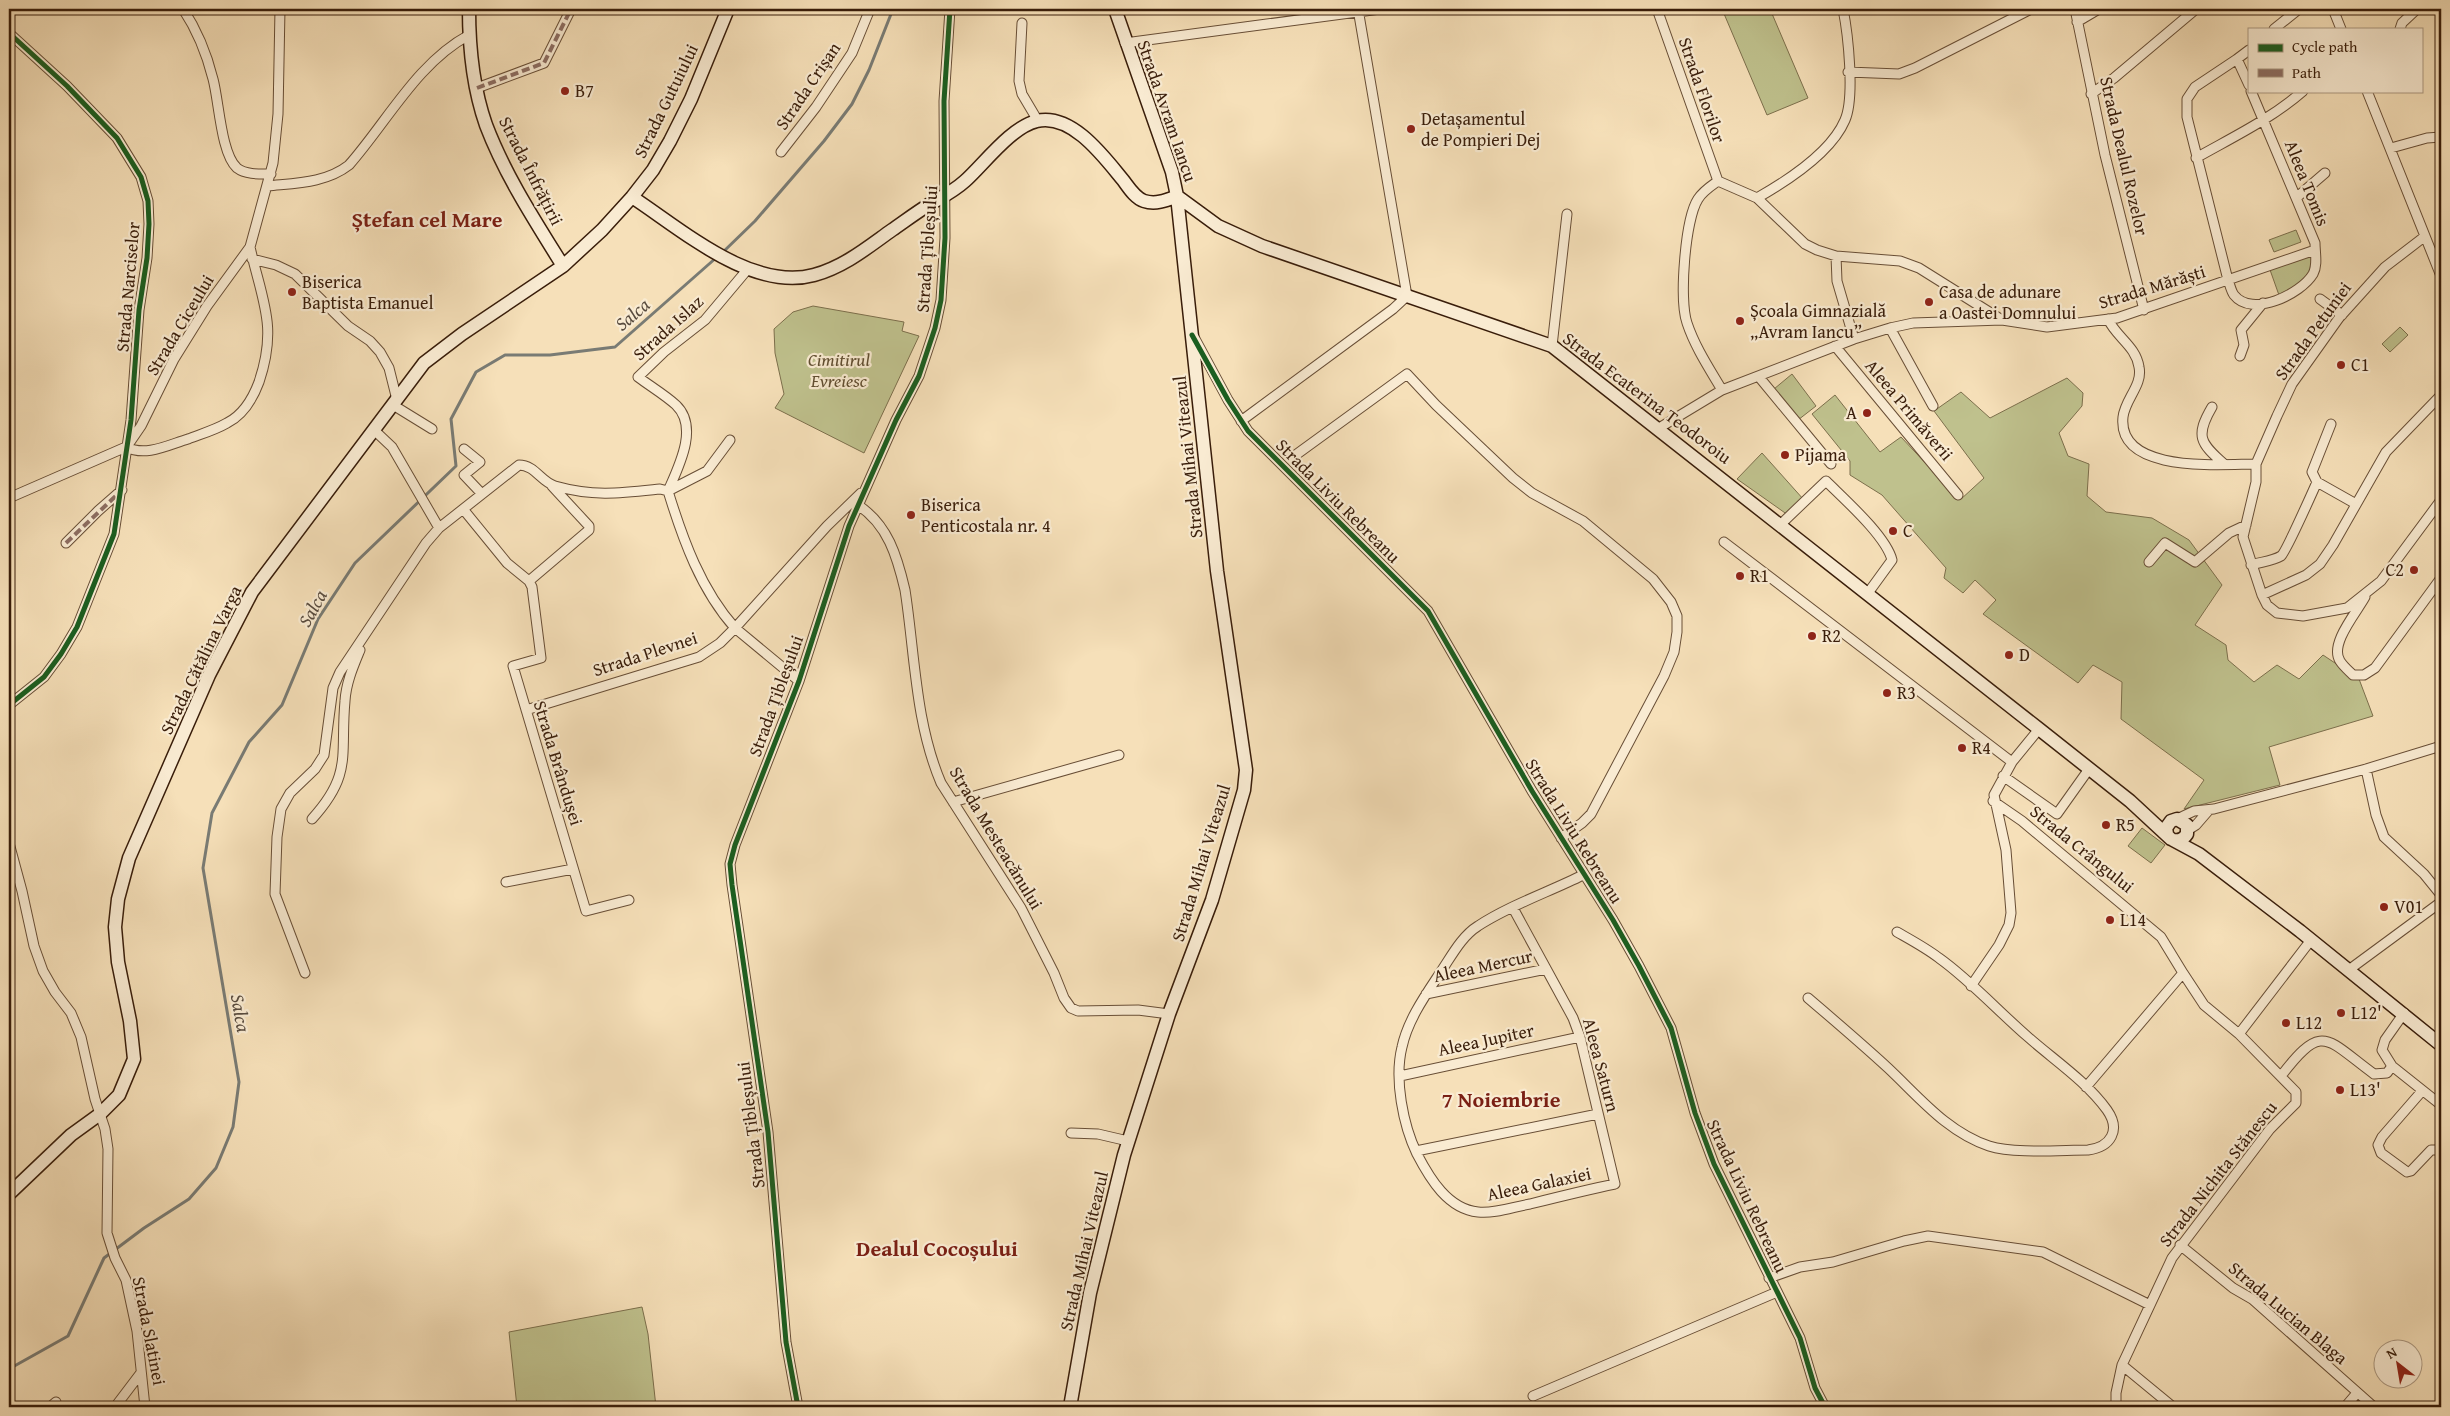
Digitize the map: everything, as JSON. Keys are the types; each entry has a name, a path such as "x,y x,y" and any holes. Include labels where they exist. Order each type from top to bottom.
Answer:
{"main road":[{"name":"Strada Înfrățirii","path":"469,9 469,35 481,108 494,143 563,266"},
{"name":"Strada Gutuiului","path":"563,266 602,230 653,170 691,99 728,9"},
{"name":"Strada Avram Iancu","path":"1115,9 1125,43 1172,172 1177,196"},
{"path":"632,197 708,247 748,270 781,279 821,273 854,258 928,205 964,182 1016,133 1038,121 1056,122 1072,128 1090,144 1140,199 1153,203 1177,196"},
{"name":"Strada Ecaterina Teodoroiu","path":"1177,196 1204,217 1237,235 1552,346 1868,593 2136,806 2150,822 2170,837"},
{"name":"Strada Mihai Viteazul","path":"1070,1407 1090,1293 1128,1141 1169,1014 1212,900 1239,813 1246,770 1217,571 1177,196"},
{"name":"Strada Cătălina Varga","path":"10,1191 71,1135 100,1114 119,1095 134,1059 130,1021 118,962 115,927 118,899 129,858 209,675 252,592 424,363 462,334 563,266"},
{"name":"Strada Ecaterina Teodoroiu","path":"2136,806 2160,817 2175,819"},
{"path":"2199,854 2183,820 2175,819 2167,826 2170,837 2199,854 2350,969 2441,1044"},
{"path":"2170,837 2180,840 2188,832"}],"street":[{"path":"183,9 198,38 211,70 230,158 241,171 271,174"},
{"path":"9,495 126,447 136,452 152,450 228,423 242,413 256,390 268,347 268,319 250,247 271,174 278,114 280,9"},
{"path":"477,88 544,63 571,9"},
{"name":"Strada Crișan","path":"782,152 816,108 852,53 870,9"},
{"name":"Strada Țibleșului","path":"798,1407 790,1374 786,1342 768,1132 730,864 735,845 799,682 836,565 858,505 919,376 935,328 941,300 946,195 944,101 950,9"},
{"path":"1125,43 1358,10 1380,9"},
{"name":"Strada Florilor","path":"1657,9 1718,181"},
{"path":"1757,198 1800,170 1836,135 1846,119 1849,98 1848,41 1843,9"},
{"path":"1848,72 1899,74 1915,68 2031,9"},
{"name":"Strada Dealul Rozelor","path":"2075,9 2091,94 2144,310"},
{"path":"2077,22 2099,9"},
{"path":"2091,94 2114,78 2196,9"},
{"path":"2275,28 2299,9"},
{"path":"2333,9 2341,28"},
{"path":"2400,28 2402,23 2417,9"},
{"path":"1241,421 1393,309 1407,296 1358,10"},
{"path":"1022,23 1020,81 1022,94 1038,121"},
{"name":"Strada Narciselor","path":"9,34 67,86 117,138 141,177 146,193 149,224 148,258 139,310 131,420 114,534 77,627 61,654 44,677 9,705"},
{"path":"268,186 326,178 349,166 425,71 444,52 469,35"},
{"path":"2248,51 2195,88 2187,99 2187,117 2196,158 2228,280 2234,294 2241,300 2263,303 2282,299 2300,289 2313,274 2316,261 2315,250"},
{"path":"2237,59 2248,83"},
{"name":"Aleea Tomis","path":"2228,280 2315,250 2315,243 2252,92"},
{"path":"2196,158 2285,107 2302,92"},
{"path":"2367,92 2441,276"},
{"path":"2390,148 2427,138 2441,137"},
{"path":"2296,198 2325,173"},
{"path":"1722,390 1698,350 1687,322 1684,293 1688,237 1694,207 1699,198 1718,181 1757,198 1805,244 1836,256 1900,261 1920,268 2002,320"},
{"path":"1552,346 1567,214"},
{"name":"Strada Petuniei","path":"2256,464 2292,384 2342,315 2385,267 2424,237"},
{"name":"Strada Ciceului","path":"126,447 141,426 174,359 207,306 250,247"},
{"path":"1836,256 1837,281 1854,339"},
{"path":"252,259 276,265 295,274 348,326 370,341 380,352 388,368 395,403 432,429"},
{"name":"Strada Islaz","path":"668,491 684,446 688,428 686,419 676,405 638,377 664,352 705,320 748,270"},
{"name":"Strada Mărăști","path":"1659,428 1722,390 1835,346 1890,328 1913,323 2002,320 2047,327 2108,319 2144,310 2228,280"},
{"path":"2320,298 2342,315"},
{"path":"2240,356 2244,345 2240,330 2263,303"},
{"path":"2108,319 2134,353 2140,367 2139,381 2130,397 2123,417 2125,434 2136,448 2158,459 2224,464 2256,464 2256,482 2243,537 2262,595 2267,604 2277,613 2303,616 2347,608 2381,581 2441,500"},
{"path":"1890,328 1933,406"},
{"name":"Strada Liviu Rebreanu","path":"1192,335 1241,421 1268,452 1428,611 1532,792 1640,966 1671,1028 1703,1137 1769,1278 1800,1338 1815,1388 1824,1407"},
{"name":"Aleea Primăverii","path":"1835,346 1958,495"},
{"path":"1298,454 1407,374 1436,405 1513,478 1532,493 1583,521 1653,579 1671,602 1677,616 1677,632 1674,652 1664,676 1591,814 1562,838"},
{"path":"1759,377 1831,464"},
{"path":"2262,595 2306,575 2320,564 2334,545 2386,452 2441,395"},
{"path":"2212,407 2202,424 2200,435 2206,447 2224,464"},
{"path":"2331,424 2312,472 2316,482 2356,504"},
{"path":"374,430 392,446 416,486 429,514 439,528"},
{"path":"552,486 605,495 660,489 668,491 706,471 730,440"},
{"path":"464,449 480,462 464,475 482,494"},
{"path":"305,973 275,894 281,809 290,793 314,769 324,755 333,688 340,672 364,638 398,582 439,528 462,509 519,465 532,468 552,486 588,526 589,530 529,581 507,563 462,509"},
{"path":"1781,524 1826,481 1861,517 1890,551 1892,560 1868,593"},
{"path":"2251,565 2280,557 2287,550 2290,538 2316,482"},
{"path":"66,543 122,490"},
{"name":"Strada Țibleșului","path":"799,682 735,628 823,531 865,490"},
{"path":"668,491 683,538 696,565 722,614 735,628"},
{"name":"Strada Mesteacănului","path":"858,505 878,522 896,558 905,590 925,735 934,766 953,802 1001,874 1021,908 1054,973 1064,998 1071,1008 1078,1011 1138,1010 1169,1014"},
{"path":"2149,562 2165,543 2195,562 2229,533 2246,525"},
{"path":"1724,542 2012,762"},
{"path":"2368,592 2339,638 2337,650 2339,660 2354,675 2364,675 2375,668 2441,578"},
{"name":"Strada Brândușei","path":"529,581 532,587 541,658 513,666 586,911 629,900"},
{"name":"Strada Plevnei","path":"526,710 699,658 720,643 735,628"},
{"path":"312,819 334,791 343,770 345,701 348,680 364,638"},
{"path":"1971,986 2000,945 2009,925 2011,913 2006,850 1999,814 1994,801 1996,788 2012,762 2039,729"},
{"path":"2175,819 2194,811 2209,810 2366,769 2441,746"},
{"path":"953,802 1119,755"},
{"path":"2003,776 2057,814 2089,769"},
{"path":"2366,769 2376,815 2384,837 2424,874 2441,895"},
{"name":"Strada Crângului","path":"1994,801 2029,826 2161,937 2204,1005 2239,1034"},
{"path":"2188,832 2196,826 2209,810"},
{"name":"Strada Slatinei","path":"9,843 22,890 34,946 43,971 55,992 72,1013 81,1037 100,1114 108,1149 107,1233 126,1280 137,1331 140,1374 145,1395 145,1407"},
{"path":"506,882 573,869"},
{"name":"Aleea Galaxiei","path":"1583,875 1476,927 1455,951 1426,994 1404,1038 1401,1048 1400,1076 1403,1105 1416,1151 1423,1166 1444,1194 1460,1207 1479,1213 1505,1209 1614,1184"},
{"path":"2350,969 2441,902"},
{"name":"Aleea Saturn","path":"1512,908 1573,1018 1580,1037 1614,1184"},
{"path":"1808,998 1950,1126 1990,1146 2006,1149 2088,1150 2100,1148 2107,1144 2112,1138 2112,1122 2108,1111 2086,1087 1940,958 1897,932"},
{"path":"2239,1034 2311,940"},
{"name":"Aleea Mercur","path":"1426,994 1546,969"},
{"path":"2086,1087 2183,973"},
{"path":"2404,1013 2385,1040 2382,1050 2392,1066 2441,1105"},
{"name":"Strada Nichita Stănescu","path":"2116,1407 2116,1393 2122,1365 2180,1245 2270,1129 2296,1102 2296,1092 2239,1034"},
{"name":"Aleea Jupiter","path":"1400,1076 1580,1037"},
{"path":"2281,1076 2310,1043 2319,1039 2329,1040 2374,1074 2387,1072 2392,1066"},
{"path":"2422,1091 2382,1137 2378,1145 2381,1153 2407,1172 2411,1171 2431,1150 2438,1150 2441,1153"},
{"path":"1416,1151 1598,1114"},
{"path":"1072,1133 1098,1134 1128,1141"},
{"name":"Strada Liviu Rebreanu","path":"1769,1278 1800,1267 1833,1262 1904,1241 1928,1236 2043,1252 2150,1305"},
{"name":"Strada Lucian Blaga","path":"2180,1245 2233,1288 2252,1300 2374,1407"},
{"path":"1534,1396 1777,1292"},
{"path":"2122,1365 2173,1407"},
{"path":"115,1407 140,1374"},
{"path":"2345,1407 2357,1393"}],"green space":[{"path":"1722,9 1770,9 1808,98 1767,115"},
{"path":"2296,230 2301,242 2274,252 2269,240"},
{"path":"2313,252 2312,273 2280,298 2269,267"},
{"name":"Cimitirul Evreiesc","path":"813,306 904,322 902,331 919,336 864,453 775,408 784,394 775,353 774,329 793,312"},
{"path":"2400,327 2408,335 2390,352 2382,344"},
{"path":"1792,374 1816,406 1798,420 1774,389"},
{"path":"2067,378 2083,393 2082,406 2059,433 2068,456 2089,464 2087,496 2106,512 2152,518 2189,540 2222,585 2195,625 2226,645 2228,660 2254,682 2277,665 2299,679 2323,655 2359,679 2373,716 2269,747 2280,785 2184,809 2204,780 2121,719 2122,682 2093,665 2078,683 1983,614 1996,600 1975,580 1963,593 1944,578 1946,568 1882,495 1850,475 1850,461 1812,414 1835,395 1880,452 1901,437 1960,500 1984,478 1934,411 1961,392 1990,418"},
{"path":"1762,453 1804,500 1788,515 1737,479"},
{"path":"2142,828 2165,845 2151,863 2128,846"},
{"path":"642,1307 648,1334 656,1407 517,1407 509,1332"}],"waterway":[{"name":"Salca","path":"722,253 755,221 824,141 852,104 869,70 893,9"},
{"name":"Salca","path":"9,1369 68,1336 104,1258 144,1228 189,1199 216,1168 233,1127 239,1082 203,868 212,813 249,742 282,705 318,619 355,563 456,466 451,419 476,372 505,355 550,355 615,347 717,257"}],"marked path":[{"path":"477,88 544,63 571,9"},
{"path":"66,543 120,492"}],"cycle path":[{"path":"798,1407 786,1342 768,1132 730,864 735,845 799,681 849,526 896,420 919,376 935,328 941,300 945,238 944,101 950,9"},
{"path":"9,33 67,86 117,138 141,177 148,201 149,224 147,258 139,310 131,420 114,534 77,627 61,654 44,677 9,705"},
{"path":"1192,335 1228,400 1248,431 1428,611 1532,791 1613,920 1671,1028 1695,1113 1714,1164 1800,1338 1815,1388 1825,1407"}],"place":[{"name":"B7","path":"565,91"},
{"name":"Detașamentul de Pompieri Dej","path":"1411,129"},
{"name":"Biserica Baptista Emanuel","path":"292,292"},
{"name":"Casa de adunare a Oastei Domnului","path":"1929,302"},
{"name":"Școala Gimnazială „Avram Iancu”","path":"1740,321"},
{"name":"C1","path":"2341,365"},
{"name":"A","path":"1867,413"},
{"name":"Pijama","path":"1785,455"},
{"name":"Biserica Penticostala nr. 4","path":"911,515"},
{"name":"C","path":"1893,531"},
{"name":"C2","path":"2414,570"},
{"name":"R1","path":"1740,576"},
{"name":"R2","path":"1812,636"},
{"name":"D","path":"2009,655"},
{"name":"R3","path":"1887,693"},
{"name":"R4","path":"1962,748"},
{"name":"R5","path":"2106,825"},
{"name":"V01","path":"2384,907"},
{"name":"L14","path":"2110,920"},
{"name":"L12'","path":"2341,1013"},
{"name":"L12","path":"2286,1023"},
{"name":"L13'","path":"2340,1090"}],"district":[{"name":"Ștefan cel Mare","path":"427,219"},
{"name":"7 Noiembrie","path":"1501,1099"},
{"name":"Dealul Cocoșului","path":"937,1248"}]}
